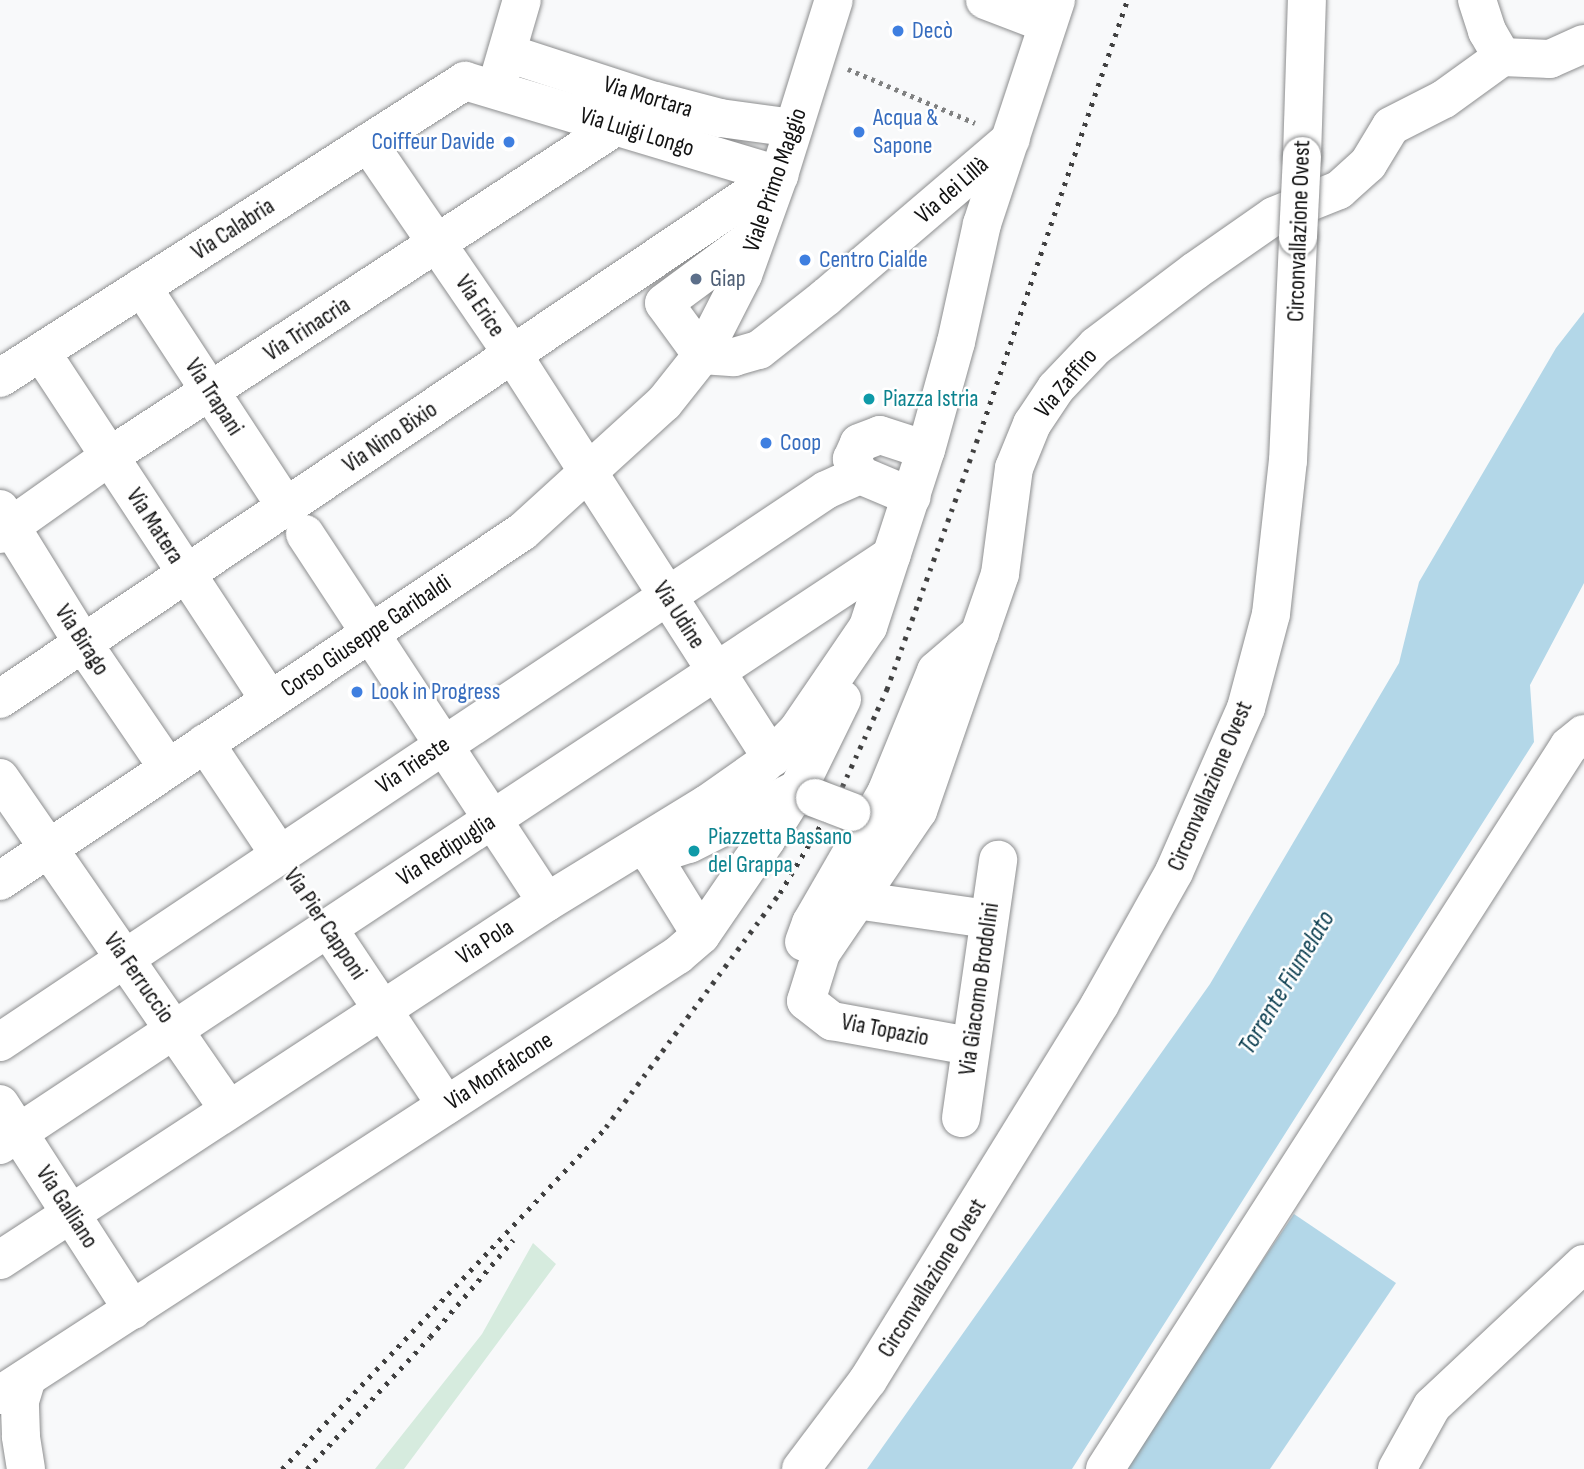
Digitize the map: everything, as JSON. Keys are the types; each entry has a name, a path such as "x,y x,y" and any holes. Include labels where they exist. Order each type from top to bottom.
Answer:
{"street":[{"path":"480,85 507,53 522,0"},
{"name":"Viale Primo Maggio","path":"702,355 723,319 779,175 834,0"},
{"path":"985,0 1052,12"},
{"name":"Circonvallazione Ovest","path":"801,1469 868,1380 1100,1004 1174,872 1246,708 1271,614 1286,486 1307,0"},
{"path":"1477,0 1487,31 1502,57 1549,59 1584,44"},
{"name":"Via dei Lillà","path":"702,355 734,358 759,350 837,289 1011,139 1052,12"},
{"name":"Via Mortara","path":"507,53 654,101 720,118 793,128"},
{"name":"Via Zaffiro","path":"806,1001 821,953 918,811 1000,574 1014,468 1032,424 1056,387 1096,346 1195,271 1274,216 1339,190 1368,164 1391,126 1444,99 1502,57"},
{"name":"Via Luigi Longo","path":"480,85 779,175"},
{"name":"Via Calabria","path":"0,378 368,143 480,85"},
{"name":"Via Trinacria","path":"4,523 438,244 654,101"},
{"name":"Via Pola","path":"0,1260 547,902 647,850 772,758 797,731 868,628 926,450 956,342 982,224 1011,139"},
{"name":"Via Erice","path":"368,143 513,355 587,473"},
{"name":"Via Nino Bixio","path":"0,699 187,574 296,521 513,355 779,175"},
{"path":"702,355 664,303 756,235"},
{"name":"Via Trapani","path":"142,287 547,902"},
{"name":"Via Matera","path":"41,352 270,700"},
{"name":"Corso Giuseppe Garibaldi","path":"0,881 522,532 664,403 702,355"},
{"path":"912,497 843,483 859,443 880,435 926,450"},
{"name":"Via Udine","path":"587,473 772,758"},
{"name":"Via Trieste","path":"0,1042 666,595 843,483"},
{"name":"Via Birago","path":"4,523 168,768"},
{"name":"Via Redipuglia","path":"6,1127 175,1029 892,555"},
{"name":"Via Monfalcone","path":"13,1387 678,955 701,935 806,794 868,628"},
{"path":"806,1001 797,962 811,923 861,816 936,671 981,632"},
{"path":"1105,1469 1569,746 1584,734"},
{"name":"Via Pier Capponi","path":"205,743 279,854"},
{"name":"Via Ferruccio","path":"0,778 46,849 126,959 229,1110"},
{"path":"701,935 647,850 689,844 806,794 861,816"},
{"name":"Via Giacomo Brodolini","path":"961,1118 969,1046 998,860"},
{"path":"856,900 988,919"},
{"name":"Via Pier Capponi","path":"328,928 446,1105"},
{"name":"Via Topazio","path":"806,1001 832,1021 969,1046"},
{"name":"Via Galliano","path":"6,1127 71,1214 133,1310"},
{"path":"1397,1469 1432,1406 1584,1264"},
{"path":"13,1387 20,1401 26,1469"}],"path":[{"path":"878,82 1011,139"}],"green space":[{"path":"533,1243 556,1264 404,1469 375,1469 482,1334"}],"water":[{"name":"Torrente Fiumelato","path":"1584,312 1584,583 1530,685 1534,742 1072,1469 867,1469 1210,984 1399,663 1419,582 1556,348"},
{"path":"1294,1214 1396,1283 1270,1469 1122,1469"}],"railway":[{"path":"282,1469 606,1127 780,893 838,796 887,689 983,424 1127,0"},
{"path":"307,1469 430,1337 513,1240"}],"place":[{"name":"Decò","path":"898,31"},
{"name":"Acqua & Sapone","path":"859,132"},
{"name":"Coiffeur Davide","path":"509,142"},
{"name":"Centro Cialde","path":"805,260"},
{"name":"Giap","path":"696,279"},
{"name":"Piazza Istria","path":"869,399"},
{"name":"Coop","path":"766,443"},
{"name":"Look in Progress","path":"357,692"},
{"name":"Piazzetta Bassano del Grappa","path":"694,851"}]}
